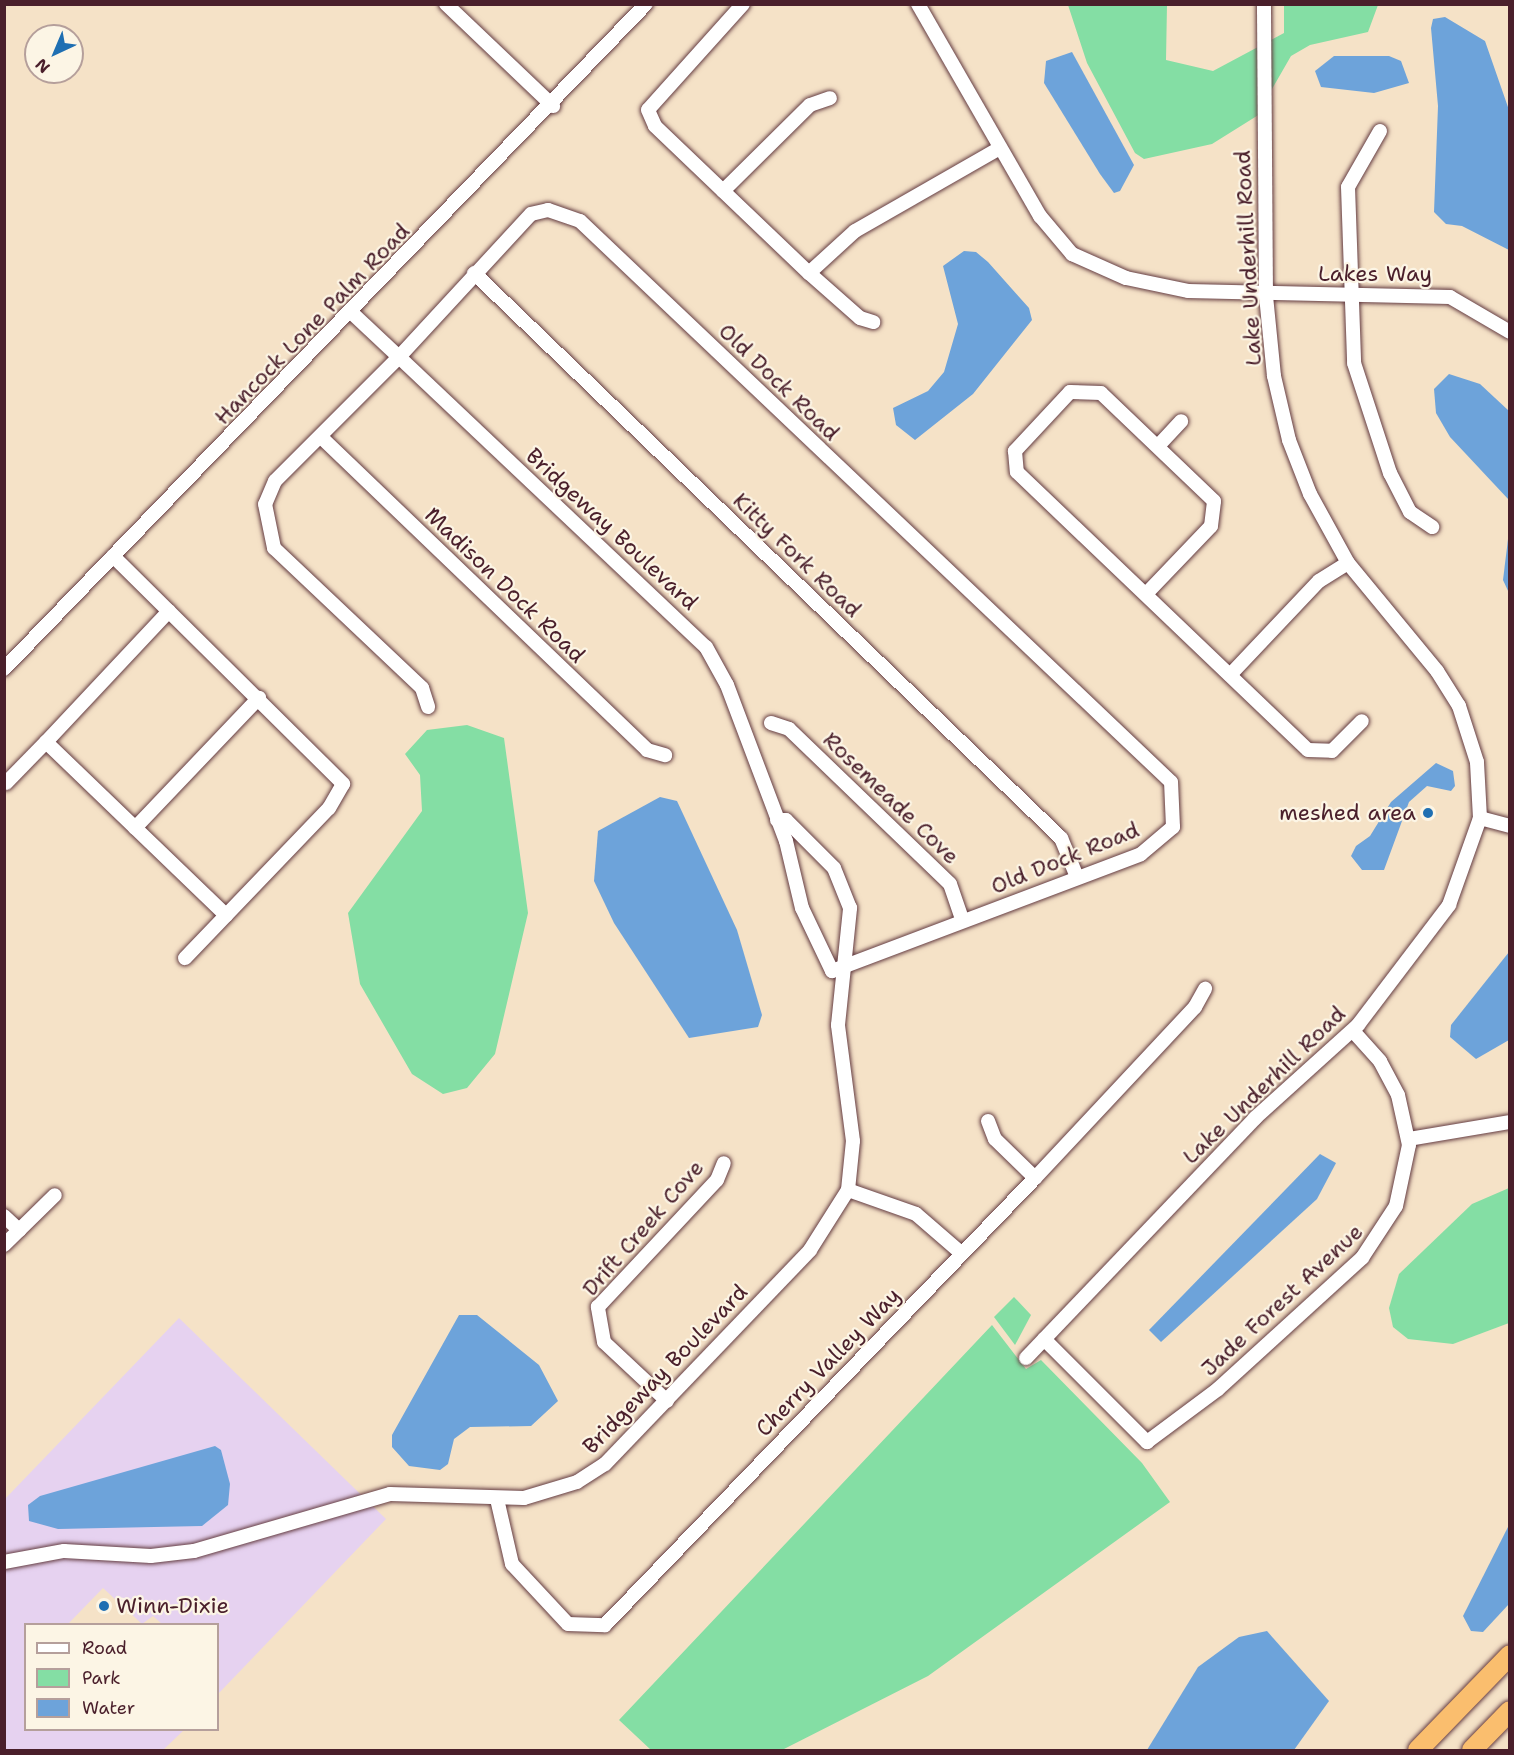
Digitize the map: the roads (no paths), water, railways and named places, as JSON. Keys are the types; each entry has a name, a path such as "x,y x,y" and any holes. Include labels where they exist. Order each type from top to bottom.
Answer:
{"highway":[{"path":"1419,1750 1509,1655"},
{"path":"1472,1750 1509,1711"}],"street":[{"path":"446,4 553,106"},
{"name":"Hancock Lone Palm Road","path":"4,669 353,314 553,106 646,4"},
{"path":"743,4 648,110 655,126 809,273 860,318 873,322"},
{"name":"Lakes Way","path":"918,4 1040,216 1072,254 1126,278 1167,287 1266,296 1348,294 1450,297 1509,332"},
{"name":"Lake Underhill Road","path":"1026,1358 1255,1118 1353,1031 1449,905 1480,818 1477,762 1459,706 1437,671 1348,563 1310,494 1289,440 1274,376 1266,296 1263,5"},
{"path":"723,191 810,105 830,98"},
{"path":"1380,131 1348,188 1348,294 1356,369 1375,439 1410,512 1432,527"},
{"path":"809,273 855,231 1000,148"},
{"name":"Old Dock Road","path":"428,707 422,688 274,548 265,504 275,481 399,357 474,273 531,214 548,210 580,220 1171,782 1173,826 1163,840 1077,877 841,971"},
{"name":"Kitty Fork Road","path":"474,273 1061,838 1077,877"},
{"name":"Bridgeway Boulevard","path":"353,314 706,647 727,685 777,820 802,908 832,971 841,971"},
{"path":"1146,594 1216,516 1214,501 1101,393 1070,392 1015,450 1017,472 1314,753 1335,749 1362,721"},
{"path":"1158,446 1181,422"},
{"name":"Madison Dock Road","path":"321,437 647,750 665,755"},
{"path":"113,556 338,775 343,791 185,957"},
{"path":"1230,675 1319,581 1348,563"},
{"path":"6,783 169,611"},
{"path":"135,828 259,698"},
{"name":"Rosemeade Cove","path":"771,723 789,729 950,884 963,921"},
{"path":"46,742 226,915"},
{"path":"1480,818 1509,826"},
{"name":"Bridgeway Boulevard","path":"4,1562 64,1551 151,1556 194,1551 283,1527 336,1509 423,1491 497,1499 548,1493 590,1475 667,1401 810,1250 848,1190 853,1141 838,1025 841,971 850,927 846,892 816,847 786,820 777,820"},
{"name":"Cherry Valley Way","path":"497,1499 512,1564 568,1624 605,1625 1035,1178 1196,1007 1205,989"},
{"name":"Jade Forest Avenue","path":"1044,1339 1147,1442 1218,1389 1367,1253 1400,1197 1409,1139 1398,1095 1380,1061 1353,1031"},
{"path":"988,1121 995,1139 1035,1178"},
{"path":"1409,1139 1509,1122"},
{"name":"Drift Creek Cove","path":"667,1401 604,1342 598,1307 717,1180 724,1162"},
{"path":"848,1190 916,1214 961,1253"},
{"path":"4,1245 55,1195"},
{"path":"4,1216 19,1230"}],"water":[{"path":"1445,17 1485,41 1509,110 1509,250 1462,226 1446,224 1434,212 1438,106 1431,28 1433,19"},
{"path":"1072,52 1134,165 1120,191 1114,193 1044,83 1046,61"},
{"path":"1334,56 1389,56 1401,61 1409,83 1374,93 1321,87 1315,71"},
{"path":"964,251 976,252 988,262 1029,308 1032,320 973,394 915,440 896,425 893,408 928,391 944,372 958,324 943,266"},
{"path":"1449,374 1480,384 1509,411 1509,500 1450,437 1436,413 1434,389"},
{"path":"1509,531 1509,593 1503,580"},
{"path":"1436,763 1453,771 1455,786 1451,791 1427,786 1409,802 1384,870 1362,870 1351,856 1356,846 1370,836 1391,802"},
{"path":"660,797 677,801 737,930 762,1015 758,1027 689,1038 614,923 594,881 598,831"},
{"path":"1509,952 1509,1040 1476,1059 1450,1037 1451,1025"},
{"path":"1320,1154 1336,1163 1317,1199 1161,1342 1149,1330"},
{"path":"459,1315 477,1315 539,1365 558,1401 531,1426 470,1427 454,1439 448,1464 440,1470 409,1466 392,1447 392,1435"},
{"path":"215,1446 221,1450 230,1484 228,1505 202,1526 58,1529 29,1521 28,1505 40,1496"},
{"path":"1509,1525 1509,1604 1483,1632 1471,1631 1463,1616"},
{"path":"1267,1631 1329,1701 1294,1750 1147,1750 1198,1667 1239,1637"}],"place":[{"name":"meshed area","path":"1428,813"},
{"name":"Winn-Dixie","path":"104,1606"}]}
